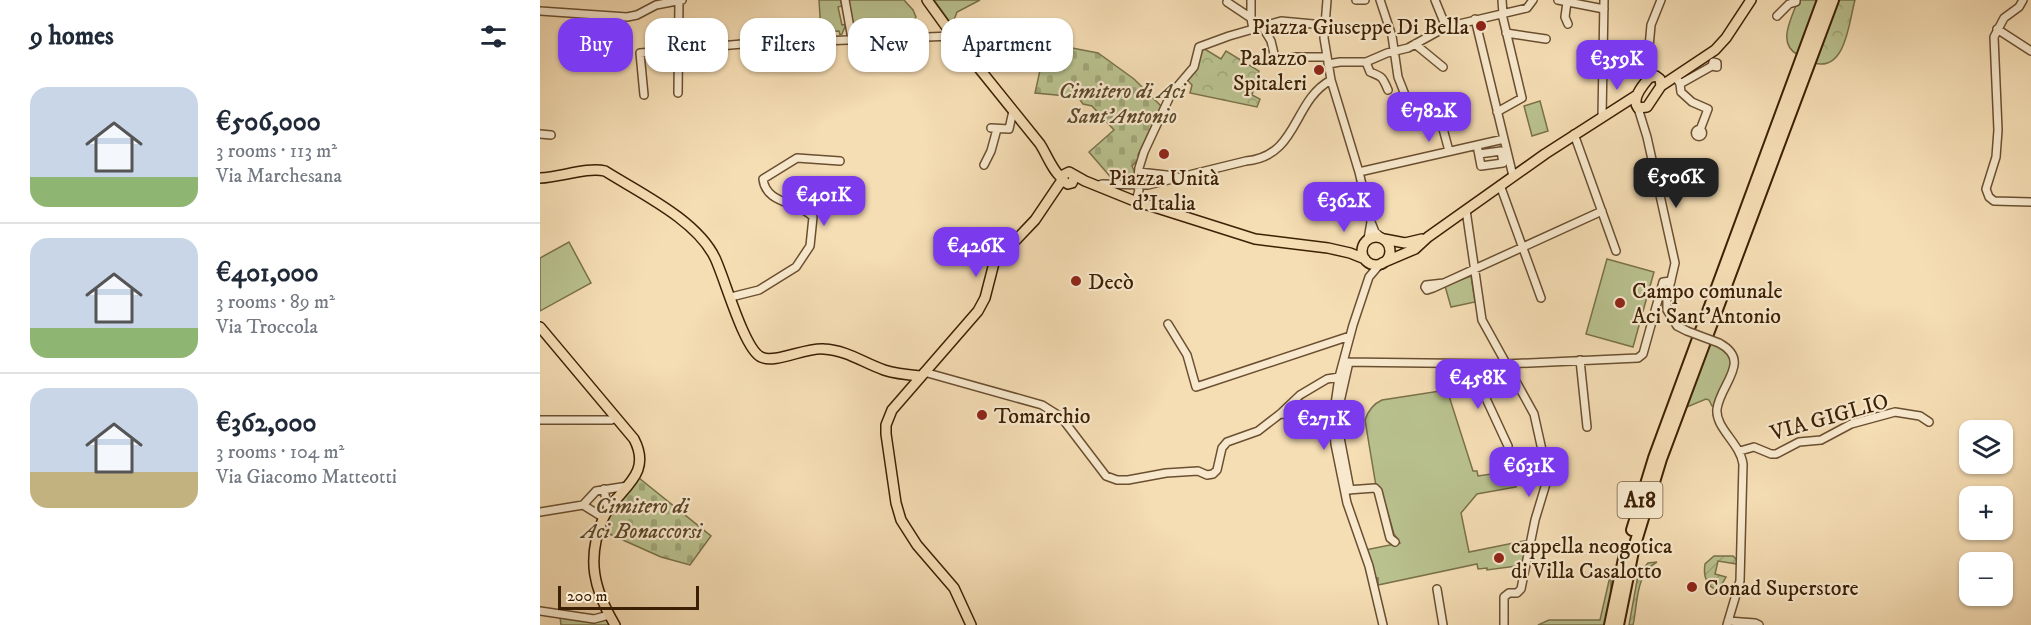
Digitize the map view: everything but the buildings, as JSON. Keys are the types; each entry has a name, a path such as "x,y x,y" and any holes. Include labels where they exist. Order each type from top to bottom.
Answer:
{"highway":[{"name":"A18","path":"1610,625 1626,550 1654,458 1823,0"},
{"name":"A18","path":"1618,625 1633,551 1661,459 1833,0"}],"main road":[{"path":"927,0 941,20"},
{"path":"1658,79 1687,68 1715,50 1726,38 1751,0"},
{"path":"1637,107 1634,101 1649,78 1678,80 1687,68"},
{"path":"981,72 1066,178 1115,197 1134,201"},
{"path":"1614,111 1628,106 1644,109 1649,105 1658,79"},
{"path":"1066,178 1098,186 1134,201 1255,239 1350,252 1374,264 1381,263 1415,249 1500,185 1574,134 1637,95"},
{"path":"540,178 597,169 605,171 693,228 702,237 715,258 742,332 761,357 775,358 804,350 825,349 847,353 885,370 922,374"},
{"path":"971,625 954,588 908,533 901,520 896,503 886,425 892,410 982,305 997,258 1026,230 1066,178"},
{"path":"1328,248 1353,246 1375,237 1405,243 1428,237"},
{"path":"1381,263 1389,256 1390,249 1388,243 1382,238"},
{"path":"1366,260 1362,250 1367,240"},
{"path":"540,327 634,439 640,456 639,467 628,486 606,514 596,545 594,567 598,592 615,625"}],"street":[{"path":"845,0 848,18"},
{"path":"1251,0 1253,29"},
{"path":"1327,0 1324,25 1331,80 1359,172 1371,222 1382,238"},
{"path":"1356,0 1365,0"},
{"path":"1380,0 1392,36 1398,76 1413,115 1460,105"},
{"path":"1435,0 1446,27"},
{"path":"1497,112 1522,99 1502,14 1502,0"},
{"path":"1263,26 1271,41 1276,62 1295,57 1340,62 1366,62 1393,51 1408,48 1446,27 1527,8 1533,0"},
{"path":"1558,0 1604,9"},
{"path":"1602,118 1604,0"},
{"path":"1646,81 1650,25 1661,0"},
{"path":"2023,0 2019,7 2004,18 1997,28 1994,42 1999,105 1998,130 1996,157 1986,192 1994,201 2031,202"},
{"path":"540,11 627,17 637,15 656,5 680,1 679,18"},
{"path":"1777,16 1789,4 1796,1"},
{"path":"1227,2 1251,18"},
{"path":"1567,2 1565,14 1568,24"},
{"path":"1475,19 1513,176"},
{"path":"1134,201 1139,190 1138,172 1144,152 1171,94 1194,67 1199,47 1281,21 1324,25"},
{"path":"1997,28 2031,51"},
{"path":"1506,33 1546,39"},
{"path":"728,46 848,39"},
{"path":"1414,44 1443,66"},
{"path":"644,95 640,53 645,53"},
{"path":"1366,62 1370,72"},
{"path":"1700,130 1708,110 1692,102 1681,92 1678,80 1712,66"},
{"path":"1647,68 1658,79"},
{"path":"678,72 678,93"},
{"path":"1364,77 1370,72 1377,73 1384,80 1388,90"},
{"path":"1098,186 1102,184 1148,186 1270,155 1294,128 1314,92 1331,80"},
{"path":"1647,137 1646,118 1649,105"},
{"path":"1637,107 1647,137 1675,263 1667,298 1667,310 1677,326 1719,343 1732,353 1735,363 1719,400 1718,418 1740,451 1743,464 1740,582 1727,623 1759,625"},
{"path":"1438,110 1449,152"},
{"path":"984,165 991,151 994,128 1010,128 1013,111"},
{"path":"540,134 551,135"},
{"path":"1574,134 1616,251"},
{"path":"1359,172 1504,139"},
{"path":"1478,145 1479,154"},
{"path":"731,297 766,287 796,267 810,246 813,217 806,211 778,200 764,186 763,179 797,158 840,161"},
{"path":"1138,172 1184,176"},
{"path":"1500,185 1541,298"},
{"path":"1466,210 1484,326 1537,421 1548,477 1535,520 1521,588 1517,593 1509,593 1504,597 1504,625"},
{"path":"1444,283 1475,271 1602,211"},
{"path":"1367,240 1371,222"},
{"path":"1366,260 1369,277 1350,336 1338,427 1350,515 1374,583 1383,625"},
{"path":"1369,277 1381,263"},
{"path":"1346,362 1506,364 1641,357 1663,282 1671,281"},
{"path":"1168,324 1187,355 1196,387 1350,336"},
{"path":"1580,360 1587,428"},
{"path":"1346,362 1339,377 1333,418 1335,444 1347,490"},
{"path":"1470,364 1508,446"},
{"path":"922,374 1042,405 1061,417 1106,476 1118,480 1166,473 1198,471 1207,475 1213,474 1217,470 1222,448 1227,442 1258,431 1300,395 1327,379 1339,377"},
{"name":"VIA GIGLIO","path":"1740,451 1754,447 1776,454 1798,442 1821,440 1851,424 1895,412 1920,416 1929,422"},
{"path":"1280,414 1333,418"},
{"path":"540,420 611,420 616,418"},
{"path":"583,505 596,491 628,486"},
{"path":"1347,490 1375,488 1378,491 1390,538 1395,542"},
{"path":"540,512 583,505 606,514 604,489"},
{"path":"1437,588 1443,625"},
{"path":"540,611 594,619 609,615"}],"green space":[{"path":"819,0 841,0 842,6 838,7 842,25 846,24 842,34 836,31 836,18 820,18"},
{"path":"848,0 904,0 916,17 915,18 852,18"},
{"path":"934,0 980,0 957,12 955,18 947,18"},
{"path":"1798,0 1819,0 1798,55 1791,50 1787,37"},
{"path":"1837,0 1855,0 1844,43 1833,60 1825,64 1814,63"},
{"name":"Cimitero di Aci Sant'Antonio","path":"1073,48 1098,53 1134,79 1161,106 1138,155 1140,158 1132,166 1136,175 1126,180 1114,181 1089,152 1114,130 1092,106 1083,104 1078,97 1035,93 1040,72 1073,72"},
{"path":"1203,48 1221,59 1226,51 1259,71 1252,95 1260,99 1257,107 1190,93 1192,85 1187,80 1195,70"},
{"path":"1540,101 1548,131 1532,136 1524,106"},
{"path":"569,242 591,283 540,311 540,258"},
{"name":"Campo comunale Aci Sant'Antonio","path":"1607,259 1654,272 1633,347 1586,334"},
{"path":"1471,276 1475,302 1451,307 1445,286"},
{"path":"1710,342 1728,355 1731,370 1715,406 1712,406 1706,399 1687,407"},
{"path":"1440,391 1449,396 1473,471 1477,471 1478,476 1512,471 1516,487 1477,494 1461,513 1469,552 1529,540 1524,565 1487,570 1487,568 1478,569 1477,564 1378,585 1378,578 1375,578 1365,550 1400,543 1394,534 1381,489 1376,486 1365,420 1371,408 1382,400"},
{"name":"Cimitero di Aci Bonaccorsi","path":"639,478 711,536 690,565 661,557 605,532 607,527 605,524 616,505"},
{"path":"1714,556 1733,556 1737,560 1737,564 1718,561 1715,574 1726,577 1718,591 1709,583 1705,573 1705,564"},
{"path":"1657,562 1650,567 1641,581 1633,625 1629,625 1638,575 1648,563"},
{"path":"1611,572 1611,598 1605,625 1538,625 1549,620 1600,620"},
{"path":"560,617 596,621 607,619 610,625 561,625"}],"place":[{"name":"Piazza Giuseppe Di Bella","path":"1481,26"},
{"name":"Palazzo Spitaleri","path":"1319,70"},
{"name":"Piazza Unità d'Italia","path":"1164,154"},
{"name":"Decò","path":"1076,281"},
{"name":"Campo comunale Aci Sant'Antonio","path":"1620,303"},
{"name":"Tomarchio","path":"982,415"},
{"name":"cappella neogotica di Villa Casalotto","path":"1499,558"},
{"name":"Conad Superstore","path":"1692,587"}]}
